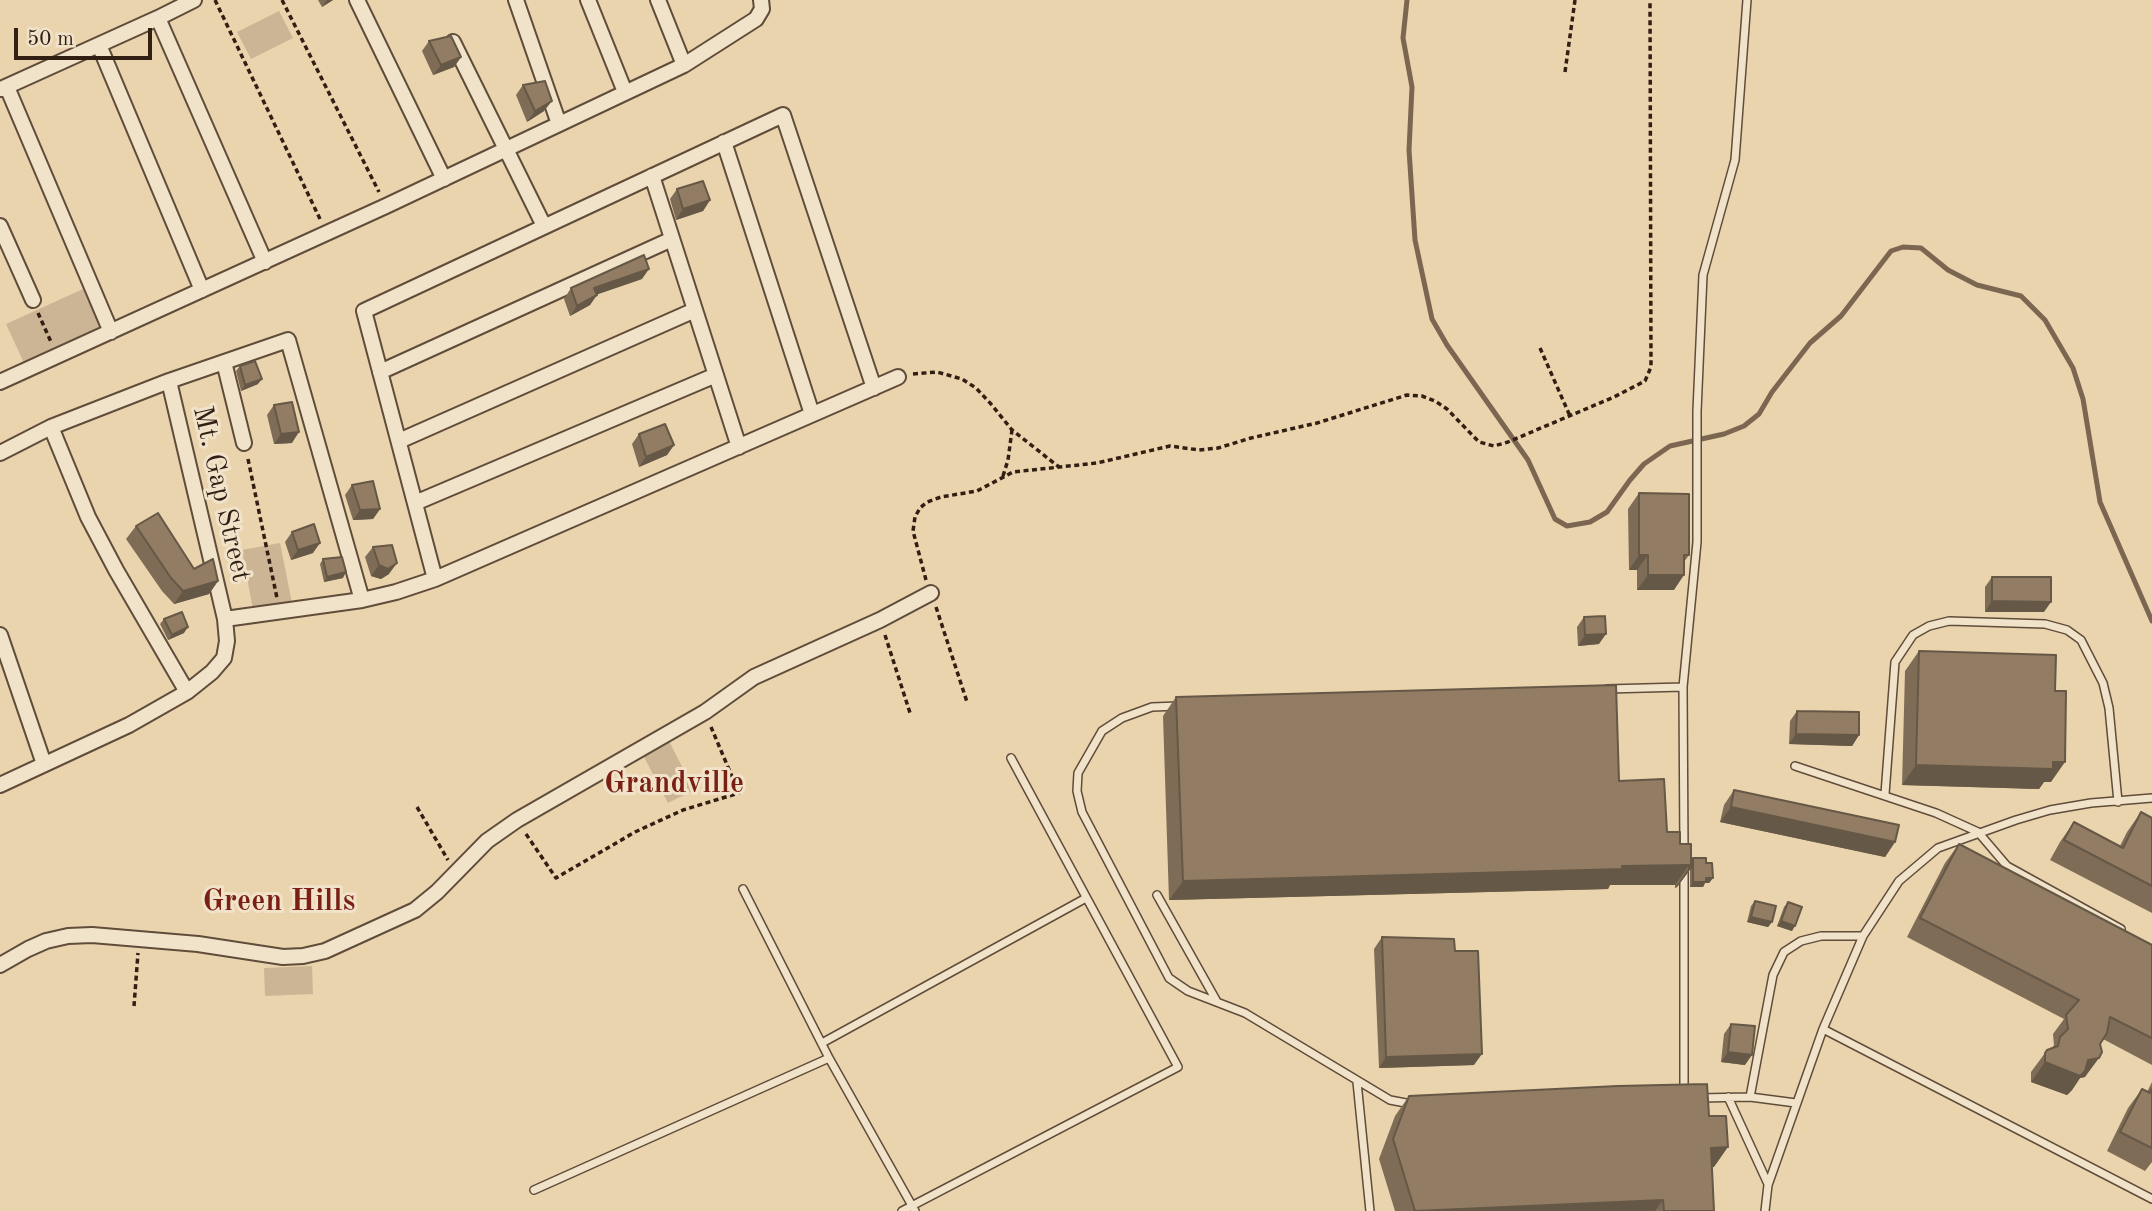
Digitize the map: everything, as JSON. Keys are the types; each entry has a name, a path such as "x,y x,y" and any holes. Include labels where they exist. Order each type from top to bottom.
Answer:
{"street":[{"path":"111,332 4,88 194,0"},
{"path":"356,0 443,179"},
{"path":"516,0 559,124"},
{"path":"588,0 625,92"},
{"path":"658,0 684,65"},
{"path":"0,382 386,206 684,65 756,19 762,9 761,0"},
{"path":"158,18 265,262"},
{"path":"450,38 544,226"},
{"path":"99,45 202,290"},
{"path":"435,579 364,311 783,115 874,388"},
{"path":"724,142 812,414"},
{"path":"652,176 739,447"},
{"path":"0,226 35,305"},
{"path":"380,372 672,239"},
{"path":"399,441 695,310"},
{"path":"0,453 51,427 169,381 289,340 362,600"},
{"path":"224,362 244,443"},
{"path":"415,503 716,375"},
{"path":"225,619 362,600 435,579 898,377"},
{"name":"Mt. Gap Street","path":"0,785 129,724 187,692 212,672 224,658 227,640 225,619 169,381"},
{"path":"51,427 88,517 187,692"},
{"path":"0,965 28,948 68,936 92,935 198,944 262,955 303,956 325,951 415,910 437,892 487,841 517,820 705,712 754,677 880,620 931,593"},
{"path":"0,635 44,764"}],"lane":[{"path":"1684,1098 1683,687 1697,542 1697,411 1703,275 1735,160 1748,0"},
{"path":"1885,794 1895,662 1913,635 1930,626 1950,621 2045,624 2067,629 2081,640 2103,684 2109,708 2119,802"},
{"path":"1601,690 1683,687"},
{"path":"1192,705 1152,707 1122,718 1102,731 1078,773 1077,791 1082,811 1169,978 1188,991 1245,1013 1390,1100 1426,1104"},
{"path":"902,1211 914,1208 1178,1067 1011,758"},
{"path":"1795,766 1885,794 1978,832 2007,866 2128,932"},
{"path":"1765,1211 1768,1185 1823,1029 1863,936 1899,881 1938,848 1978,832 2050,810 2091,803 2152,798"},
{"path":"743,889 830,1058 914,1208"},
{"path":"1157,895 1217,1000"},
{"path":"822,1043 1086,898"},
{"path":"1750,1097 1773,975 1784,952 1801,941 1821,936 1863,936"},
{"path":"1823,1029 2152,1199"},
{"path":"534,1190 830,1058"},
{"path":"1357,1082 1370,1211"},
{"path":"1728,1097 1768,1185"},
{"path":"1674,1098 1750,1097 1796,1103"}],"path":[{"path":"215,0 327,233"},
{"path":"282,0 386,206"},
{"path":"1565,72 1575,0"},
{"path":"967,702 931,593 914,531 915,517 927,502 976,491 1013,472 1097,463 1170,446 1199,450 1217,448 1317,423 1407,395 1422,396 1435,401 1447,409 1479,442 1494,446 1520,438 1645,381 1650,373 1650,0"},
{"path":"35,305 54,349"},
{"path":"1540,348 1570,416"},
{"path":"898,377 937,372 962,379 976,388 1012,430 1059,467"},
{"path":"1003,476 1012,430"},
{"path":"244,443 279,605"},
{"path":"880,620 911,716"},
{"path":"517,820 556,878 635,832 683,810 739,793 705,712"},
{"path":"417,807 455,873"},
{"path":"134,1006 140,940"}],"shaded area":[{"path":"279,11 293,38 251,59 237,32"},
{"path":"83,289 101,328 24,363 6,324"},
{"path":"280,543 292,603 253,610 242,550"},
{"path":"669,741 694,790 668,803 643,755"},
{"path":"312,966 313,994 265,996 264,968"}],"building":[{"path":"451,36 461,57 441,65 429,41"},
{"path":"545,81 552,101 535,111 523,85"},
{"path":"703,181 710,200 683,209 677,189"},
{"path":"644,255 649,269 594,288 597,295 577,306 571,288"},
{"path":"255,361 262,379 245,385 240,366"},
{"path":"292,402 299,432 281,434 274,405"},
{"path":"665,424 674,445 646,457 639,434"},
{"path":"373,481 380,509 360,510 352,485"},
{"path":"1639,493 1689,494 1689,555 1684,555 1684,575 1648,575 1648,555 1639,555"},
{"path":"158,513 194,569 213,559 218,581 183,591 171,578 136,526"},
{"path":"314,524 320,543 298,550 292,532"},
{"path":"392,545 397,563 388,569 379,565 373,547"},
{"path":"342,557 346,572 327,577 323,559"},
{"path":"1992,577 2051,577 2051,602 1992,601"},
{"path":"182,612 188,627 172,635 164,619"},
{"path":"1605,616 1606,634 1585,635 1584,617"},
{"path":"1919,651 2056,655 2055,691 2066,691 2065,762 2053,762 2053,769 1916,765"},
{"path":"1616,685 1619,781 1664,779 1667,832 1680,832 1680,844 1691,844 1691,868 1689,865 1622,866 1622,869 1183,881 1176,697"},
{"path":"1797,711 1859,712 1859,735 1796,734"},
{"path":"1734,790 1899,825 1895,842 1731,807"},
{"path":"2141,812 2152,818 2152,886 2064,840 2074,822 2123,848"},
{"path":"1959,844 2152,945 2152,1038 2110,1017 2107,1033 2100,1044 2102,1052 2099,1058 2088,1060 2085,1071 2080,1076 2045,1062 2045,1053 2058,1046 2060,1037 2068,1029 2066,1015 2079,1000 1920,918"},
{"path":"1693,858 1706,858 1706,863 1712,863 1713,878 1706,878 1706,882 1693,882"},
{"path":"1755,901 1776,906 1772,922 1751,917"},
{"path":"1788,902 1802,907 1795,926 1781,921"},
{"path":"1382,937 1454,939 1455,951 1478,951 1482,1054 1386,1057"},
{"path":"1731,1024 1755,1026 1752,1055 1728,1052"},
{"path":"1707,1084 1709,1116 1726,1116 1728,1147 1711,1148 1714,1211 1664,1211 1663,1200 1415,1211 1393,1139 1409,1096"},
{"path":"2142,1089 2150,1093 2152,1089 2152,1148 2120,1132"}],"waterway":[{"path":"1407,0 1403,38 1412,87 1409,150 1415,240 1432,319 1447,345 1528,460 1555,519 1567,526 1590,522 1607,512 1644,464 1670,446 1724,434 1744,426 1759,414 1772,392 1810,343 1841,316 1891,251 1903,247 1921,248 1948,270 1977,285 2021,296 2045,320 2073,368 2083,399 2100,502 2152,621"}],"district":[{"name":"Grandville","path":"674,784"},
{"name":"Green Hills","path":"279,902"}]}
